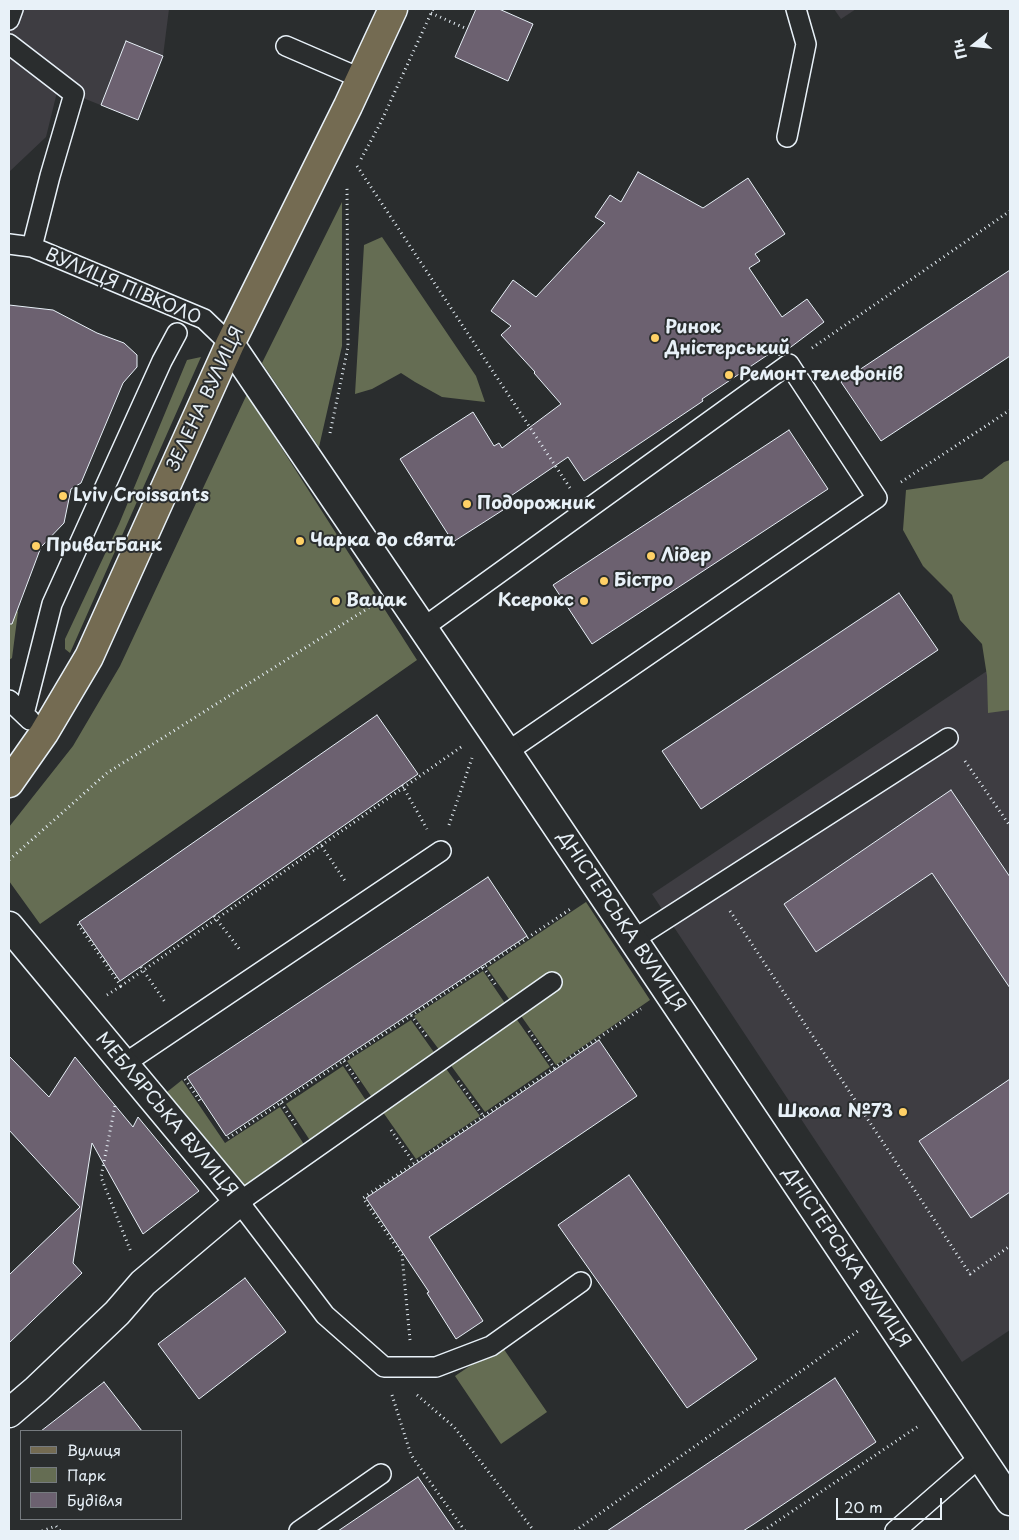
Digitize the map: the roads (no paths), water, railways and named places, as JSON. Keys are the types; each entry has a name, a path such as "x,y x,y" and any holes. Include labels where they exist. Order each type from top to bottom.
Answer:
{"main road":[{"name":"ЗЕЛЕНА ВУЛИЦЯ","path":"9,783 44,733 89,657 230,344 348,106 393,9"}],"street":[{"name":"ДНІСТЕРСЬКА ВУЛИЦЯ","path":"230,344 507,752 1010,1501"},
{"name":"МЕБЛЯРСЬКА ВУЛИЦЯ","path":"9,926 239,1202 143,1283 117,1313 9,1413"}],"lane":[{"path":"9,20 13,9"},
{"path":"787,137 806,44 796,9"},
{"path":"9,44 74,94 32,247"},
{"path":"286,46 360,78"},
{"name":"ВУЛИЦЯ ПІВКОЛО","path":"9,244 32,247 204,319 230,344"},
{"path":"24,714 52,604 162,361 177,333"},
{"path":"424,629 789,364 877,498 507,752"},
{"path":"9,700 44,733"},
{"path":"633,940 948,738"},
{"path":"124,1064 440,851"},
{"path":"552,982 239,1202 325,1315 384,1367 436,1367 491,1346 581,1282"},
{"path":"895,1531 980,1457"},
{"path":"299,1531 381,1474"}],"place":[{"name":"Ринок Дністерський","path":"655,338"},
{"name":"Ремонт телефонів","path":"729,375"},
{"name":"Lviv Croissants","path":"63,496"},
{"name":"Подорожник","path":"467,504"},
{"name":"Чарка до свята","path":"300,541"},
{"name":"ПриватБанк","path":"36,546"},
{"name":"Лідер","path":"651,556"},
{"name":"Бістро","path":"604,581"},
{"name":"Вацак","path":"336,601"},
{"name":"Ксерокс","path":"584,601"},
{"name":"Школа №73","path":"903,1112"}]}
